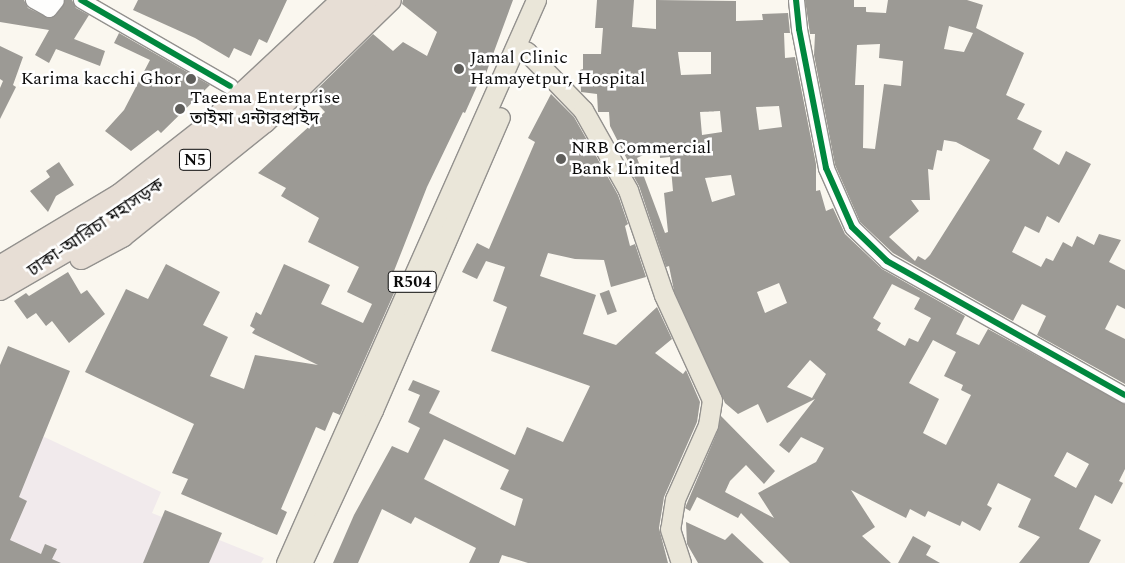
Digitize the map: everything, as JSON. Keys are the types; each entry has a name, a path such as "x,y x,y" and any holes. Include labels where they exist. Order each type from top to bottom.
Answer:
{"highway":[{"path":"322,0 230,86 161,146 57,221 34,260 74,261 122,236 264,122 390,0"},
{"name":"ঢাকা-আরিচা মহাসড়ক","path":"0,289 34,260 208,126 343,0"},
{"name":"ঢাকা-আরিচা মহাসড়ক","path":"34,260 91,236 186,167 366,0"},
{"name":"N5","path":"0,267 34,260"}],"main road":[{"name":"R504","path":"302,563 373,410 522,50 536,0"},
{"name":"R504","path":"286,563 522,50 548,0"},
{"path":"522,50 583,110 628,190 664,295 712,400 708,425 675,499 670,529 681,563"}],"street":[{"path":"33,0 49,9 56,0"},
{"path":"81,0 230,86"},
{"path":"796,0 798,29 826,168 852,227 887,261 1125,395"}],"shaded area":[{"path":"0,368 38,434 161,492 152,513 264,558 261,563 0,563"}],"building":[{"path":"0,0 24,0 28,8 49,18 56,15 65,0 72,0 76,8 89,15 74,39 105,51 100,66 56,49 49,63 35,55 49,30 0,22"},
{"path":"138,0 287,0 267,43 259,39 251,56 234,48 229,58 195,38 133,10"},
{"path":"403,0 513,0 485,76 482,75 427,187 394,271 402,275 340,415 333,412 325,431 316,427 281,509 287,512 277,535 181,494 188,479 172,473 194,424 85,372 126,289 148,299 166,264 220,292 203,325 228,337 210,376 244,389 255,355 318,365 252,333 255,329 250,326 256,312 261,315 284,264 330,285 321,304 363,323 372,304 347,292 359,267 308,242 319,218 281,196 286,188 258,173 325,112 310,96 373,34 393,51 403,42 427,56 437,32 402,4"},
{"path":"597,0 634,0 632,27 656,29 656,0 736,1 736,21 763,20 762,14 788,13 790,33 784,33 785,58 795,57 816,164 816,191 820,190 826,211 833,208 845,234 882,269 965,316 956,334 979,345 988,329 1125,404 1125,469 1119,481 1123,483 1112,504 1095,495 1079,529 1101,540 1089,563 1019,563 1040,537 1018,527 1031,499 998,483 987,505 992,508 980,531 962,521 960,526 928,511 925,517 910,509 906,518 851,490 875,527 862,536 891,563 790,563 741,513 738,518 697,497 690,511 685,508 718,430 721,416 775,471 764,484 746,465 730,481 725,492 774,518 758,493 816,462 824,448 801,437 789,453 779,445 815,399 767,423 758,404 738,414 725,403 674,291 669,266 666,267 639,186 610,126 609,112 598,112 597,94 581,92 580,70 583,69 583,54 601,54 603,28 595,28","holes":["678,52 711,52 711,74 681,75","779,106 782,127 759,130 756,107","720,111 722,132 702,135 700,112","659,147 660,158 670,157 673,191 664,193 668,232 665,233 637,158","731,175 735,195 712,202 705,178","779,283 787,303 765,313 757,292","892,284 920,298 914,309 931,318 918,342 909,338 905,346 877,330 881,323 873,318","933,340 956,352 944,376 963,385 961,390 971,395 946,445 923,433 939,399 909,383","810,360 826,374 812,398 787,387","1067,452 1089,464 1076,488 1054,476"]},
{"path":"805,0 854,0 854,7 866,7 866,12 886,13 888,0 967,0 983,5 976,28 1024,53 1006,95 1025,104 1017,119 1042,131 1033,149 1059,165 1066,151 1091,164 1059,223 1047,216 1039,233 1025,226 1012,252 1041,267 1046,258 1053,261 1063,242 1072,247 1077,236 1094,245 1099,234 1121,240 1109,262 1125,270 1125,309 1117,305 1105,329 1125,339 1125,384 1037,335 1046,316 1022,304 1013,321 893,253 860,222 835,165 814,55 815,34 810,34","holes":["949,26 973,33 964,52 944,49","880,44 879,58 903,61 901,86 884,84 875,149 863,148 864,85 855,85 857,45","944,140 956,142 990,160 930,255 925,260 918,256 915,261 889,237 919,211 911,200 930,200 928,169 933,170 937,150 942,151"]},
{"path":"119,33 210,85 161,133 158,130 131,151 105,131 124,110 150,60 114,43"},
{"path":"0,46 23,57 13,85 16,87 0,119 0,88 3,81 0,79"},
{"path":"551,94 574,117 618,195 628,224 625,226 630,246 635,244 646,277 611,287 604,260 575,259 548,253 540,276 596,295 583,334 616,345 657,307 672,339 655,353 683,374 686,370 700,402 697,422 664,497 659,528 668,563 528,563 502,555 499,563 469,563 476,548 415,517 411,524 382,509 358,563 333,563 354,515 392,446 408,453 420,428 408,422 420,395 408,390 413,380 440,391 429,413 515,455 527,427 563,442 590,386 491,351 507,307 493,301 505,267 486,261 477,279 462,272 477,243 489,249 535,142 528,138","holes":["444,439 509,470 500,489 523,499 515,526 424,479"]},
{"path":"59,162 74,185 56,196 48,212 30,191 50,177 46,171"},
{"path":"68,272 81,294 87,290 105,314 69,343 52,321 46,326 36,313 27,319 14,301 26,293 29,296"},
{"path":"609,290 617,312 607,315 600,293"},
{"path":"8,346 70,371 19,497 27,501 10,540 41,554 45,544 57,549 52,559 61,563 0,563 0,365"},
{"path":"165,510 222,533 209,563 143,563"},
{"path":"686,522 725,540 732,533 764,563 698,563 687,544"},
{"path":"913,536 931,546 926,555 940,563 898,563"}],"cycle path":[{"path":"81,0 230,86"},
{"path":"796,0 799,29 826,168 852,227 887,261 1125,395"}],"place":[{"name":"Jamal Clinic Hamayetpur, Hospital","path":"459,69"},
{"name":"Karima kacchi Ghor","path":"191,79"},
{"name":"Taeema Enterprise তাইমা এন্টারপ্রাইদ","path":"180,109"},
{"name":"NRB Commercial Bank Limited","path":"561,159"}]}
